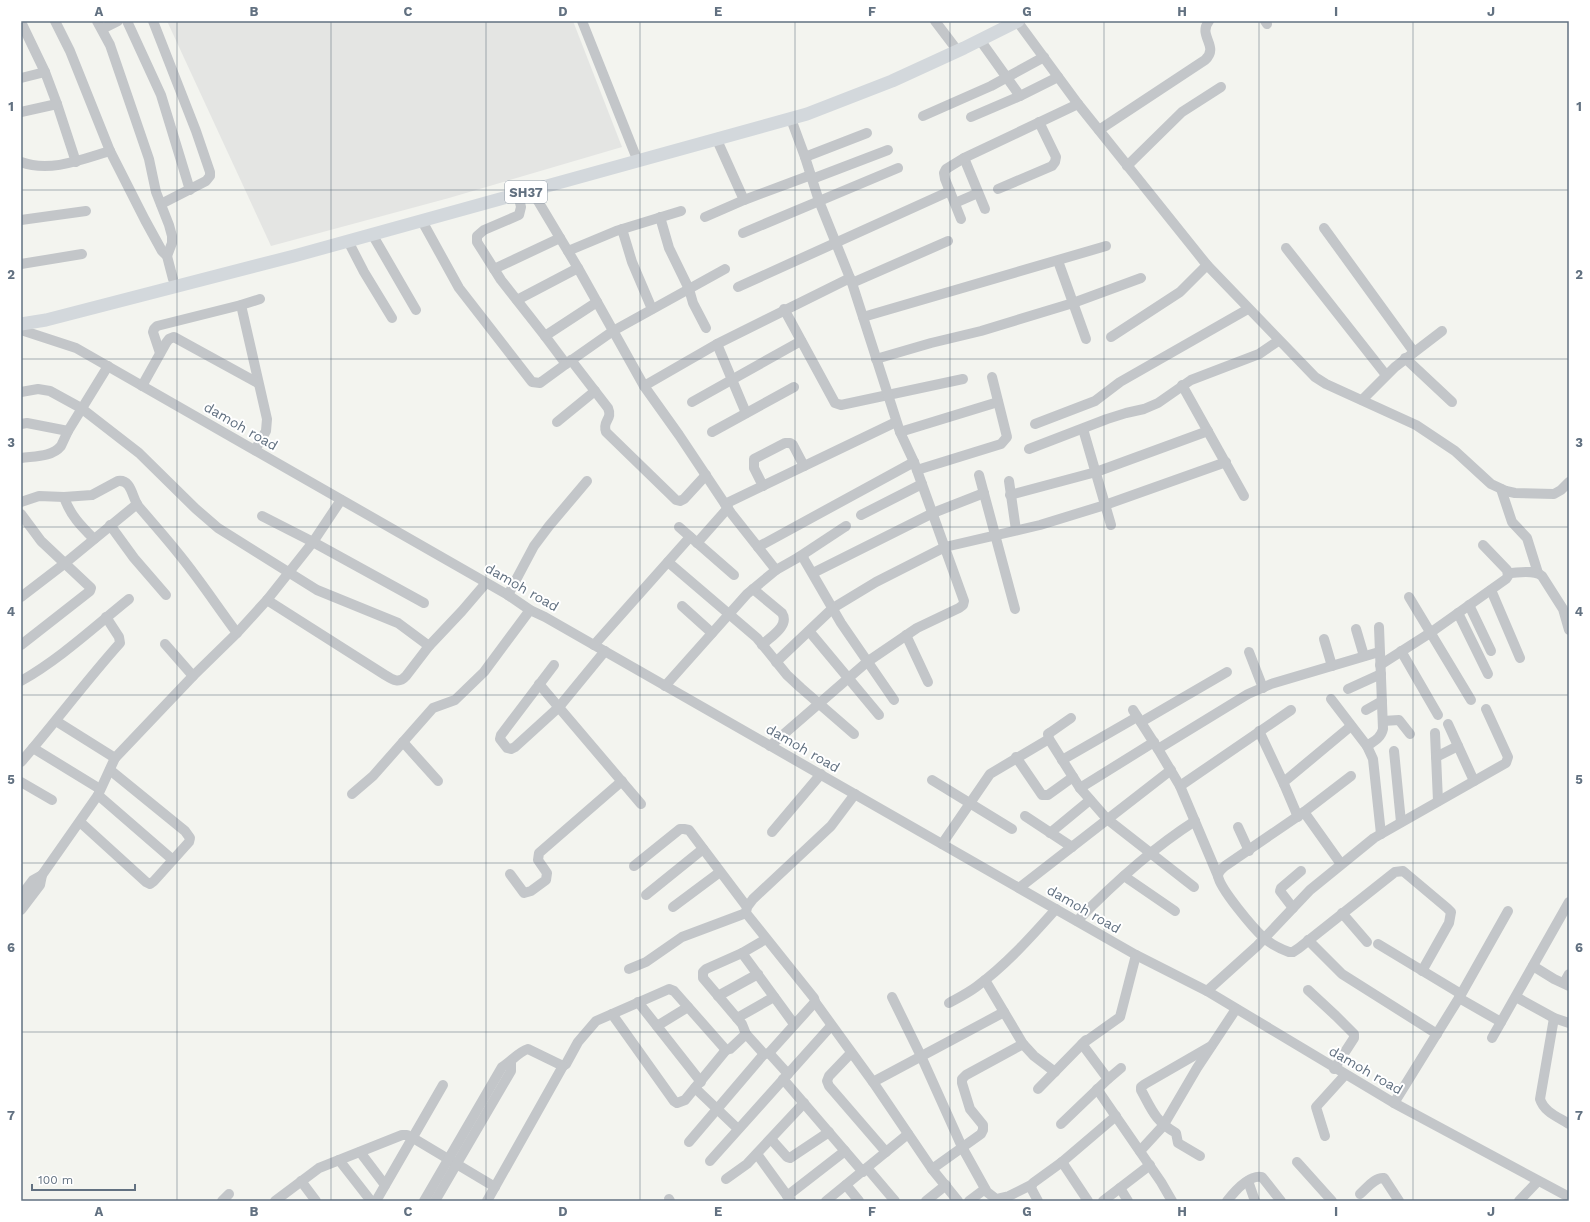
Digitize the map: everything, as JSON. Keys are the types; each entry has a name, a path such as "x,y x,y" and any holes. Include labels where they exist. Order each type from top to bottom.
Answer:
{"main road":[{"name":"SH37","path":"21,315 69,306 319,242 807,106 863,86 954,46 1003,21"},
{"name":"SH37","path":"21,324 46,320 348,241 791,119 832,106 872,89 980,40 1017,21"}],"street":[{"path":"55,21 70,51 110,151 145,220 162,251 167,256 173,279"},
{"path":"118,21 99,25 110,45 149,159 156,192 172,236 171,248 167,256"},
{"path":"127,21 162,95 190,190"},
{"path":"153,21 196,131 210,172 210,176 206,181 161,204"},
{"path":"582,21 635,154"},
{"path":"935,21 954,46"},
{"path":"1017,21 1078,104 1206,265 1278,341 1315,377 1326,384 1416,425 1456,451 1491,484 1515,493 1547,495 1565,492 1569,482"},
{"path":"1099,130 1210,56 1211,50 1206,38 1205,30 1209,21"},
{"path":"21,22 25,39 45,72 76,162"},
{"path":"980,40 1020,96"},
{"path":"923,116 1007,78 1044,57"},
{"path":"21,78 45,72"},
{"path":"971,117 1020,96 1058,77"},
{"path":"1127,166 1182,112 1221,87"},
{"path":"21,112 57,104"},
{"path":"961,219 945,178 944,173 946,169 964,158 1078,104"},
{"path":"770,746 867,662 917,628 963,604 964,601 916,466 896,422 851,280 811,177 791,119"},
{"path":"998,189 1052,166 1055,162 1056,158 1039,122"},
{"path":"805,158 867,133"},
{"path":"717,140 744,200"},
{"path":"705,217 744,200 888,150"},
{"path":"21,162 38,166 60,165 76,162 110,151"},
{"path":"964,158 985,209"},
{"path":"743,233 898,168"},
{"path":"532,191 578,268 644,386 727,506 776,570"},
{"path":"738,287 950,191"},
{"path":"955,203 978,193"},
{"path":"518,194 521,207 519,215 484,230 477,236 477,242 494,269 545,336 595,391 608,408 610,417 605,423 604,427 606,432 676,500 680,501 684,499 706,475"},
{"path":"21,220 86,211"},
{"path":"568,251 622,229 681,211"},
{"path":"660,217 669,248 689,289 693,303 706,328"},
{"path":"422,221 459,288 532,382 540,383 613,331 725,269"},
{"path":"1324,228 1414,352"},
{"path":"622,229 632,262 652,309"},
{"path":"372,234 416,310"},
{"path":"494,269 560,238"},
{"path":"348,241 364,272 392,318"},
{"path":"644,386 717,344 784,309 948,241"},
{"path":"863,317 1106,246"},
{"path":"1286,248 1386,375"},
{"path":"21,264 82,254"},
{"path":"1058,261 1086,339"},
{"path":"1111,337 1180,292 1206,265"},
{"path":"517,300 578,268"},
{"path":"876,359 931,343 981,331 1073,303 1141,278"},
{"path":"160,354 153,332 157,326 241,306 260,299"},
{"path":"545,336 597,302"},
{"path":"241,306 267,425 263,438 255,450"},
{"path":"784,309 837,405 963,379"},
{"path":"1036,424 1094,401 1120,382 1248,309"},
{"name":"damoh road","path":"21,330 76,348 486,583 510,591 530,610 594,644 1136,955 1206,991 1394,1103 1569,1198"},
{"path":"1362,400 1405,358 1442,330"},
{"path":"142,386 169,339 174,337 258,383"},
{"path":"692,402 801,341"},
{"path":"1029,449 1126,413 1151,406 1168,397 1182,385 1191,380 1259,354 1278,341"},
{"path":"717,344 746,413"},
{"path":"1405,358 1452,402"},
{"path":"21,458 51,454 57,451 108,366"},
{"path":"758,547 916,466 1004,442 1006,438 992,377"},
{"path":"1182,385 1244,496"},
{"path":"712,432 794,387"},
{"path":"21,392 38,389 50,391 82,408 139,453 196,510 218,528 317,590 398,623 429,646"},
{"path":"557,422 595,391"},
{"path":"900,432 998,402"},
{"path":"594,644 668,562 694,540 727,506 762,486 896,422"},
{"path":"21,424 27,423 68,431"},
{"path":"1083,429 1111,525"},
{"path":"1010,495 1096,472 1208,431"},
{"path":"762,486 754,468 754,459 785,443 790,443 793,445 804,466"},
{"path":"776,662 833,608 876,582 945,547 1040,525 1105,505 1226,462"},
{"path":"979,475 1015,609"},
{"path":"21,502 39,496 64,497 92,495 122,480 130,487 137,504 192,571 238,633"},
{"path":"510,591 548,526 587,481"},
{"path":"1009,481 1016,530"},
{"path":"861,515 922,484"},
{"path":"1501,488 1512,522 1515,527 1527,538 1538,573 1564,609 1569,630"},
{"path":"813,573 933,513 984,493"},
{"path":"64,497 73,517 94,539"},
{"path":"21,910 40,885 42,875 80,822 99,792 115,758 193,676 238,633 267,600 313,542 341,500"},
{"path":"21,597 137,504"},
{"path":"21,514 41,541 64,564 89,585 90,591 23,640"},
{"path":"262,516 313,542 424,603"},
{"path":"110,525 134,558 166,595"},
{"path":"665,686 753,589 776,570 799,557 846,526"},
{"path":"679,527 734,575"},
{"path":"1483,545 1508,573 1538,573"},
{"path":"799,557 803,558 813,573 867,662 894,700"},
{"path":"668,562 729,614 762,645 801,688 854,734"},
{"path":"1348,689 1380,669 1401,652 1491,590 1506,579 1508,573"},
{"path":"267,600 394,680 399,681 403,680 429,646 486,583"},
{"path":"753,589 785,617 785,621 782,626 762,645"},
{"path":"1491,590 1520,658"},
{"path":"1409,597 1471,700"},
{"path":"21,681 32,675 129,599"},
{"path":"1469,605 1491,651"},
{"path":"682,606 712,633"},
{"path":"352,794 373,776 433,708 455,700 484,672 530,610"},
{"path":"1458,613 1488,674"},
{"path":"21,762 56,721 95,671 120,643 120,637 106,617"},
{"path":"1366,746 1382,734 1383,722 1379,627"},
{"path":"1356,629 1364,656"},
{"path":"809,631 879,715"},
{"path":"906,635 928,682"},
{"path":"1324,639 1332,666"},
{"path":"165,644 193,676"},
{"path":"554,665 503,731 500,739 507,748 511,749 516,747 560,707 605,651"},
{"path":"1249,652 1263,688"},
{"path":"1080,788 1248,694 1379,652"},
{"path":"1401,652 1438,715"},
{"path":"1062,760 1137,716 1227,672"},
{"path":"539,684 641,804"},
{"path":"1331,699 1366,746 1375,763 1381,834"},
{"path":"1366,710 1382,701"},
{"path":"1206,991 1265,939 1310,890 1341,864 1381,834 1400,822 1506,763 1508,760 1486,709"},
{"path":"1180,786 1291,710"},
{"path":"1137,716 1180,786 1222,886 1234,903 1265,939 1289,952 1293,952 1395,872 1403,871 1451,912 1449,923 1422,971"},
{"path":"1071,718 1048,734 1048,739 1080,788 1107,820 1194,886"},
{"path":"1383,722 1399,720 1410,734"},
{"path":"56,721 115,758"},
{"path":"1448,724 1474,781"},
{"path":"1284,784 1287,778 1352,726"},
{"path":"1259,731 1284,784 1301,814 1341,864"},
{"path":"1435,733 1438,801"},
{"path":"942,844 990,774 1048,739"},
{"path":"403,742 438,781"},
{"path":"1436,757 1458,746"},
{"path":"33,748 99,792 173,860"},
{"path":"1394,751 1400,822"},
{"path":"1016,757 1042,795 1048,795 1073,777"},
{"path":"80,822 150,884 189,842 189,834 110,770"},
{"path":"1019,888 1171,770"},
{"path":"772,832 820,774"},
{"path":"1218,876 1220,870 1301,814 1351,776"},
{"path":"932,780 1012,829"},
{"path":"510,874 524,893 531,892 546,880 547,874 538,860 539,853 622,781"},
{"path":"21,782 52,800"},
{"path":"629,969 646,962 682,937 747,910 753,899 831,826 855,794"},
{"path":"1050,833 1090,800"},
{"path":"1025,816 1072,847"},
{"path":"1077,921 1150,853 1170,837 1195,821"},
{"path":"1238,827 1249,851"},
{"path":"634,866 680,830 684,828 689,830 747,910 766,939 814,998 815,1002 831,1026 873,1082 932,1169 958,1201"},
{"path":"646,895 703,849"},
{"path":"1293,908 1280,891 1281,888 1301,871"},
{"path":"673,907 720,872"},
{"path":"21,896 33,880 42,875"},
{"path":"1124,876 1176,911"},
{"path":"1492,1038 1569,902"},
{"path":"949,1003 976,988 1024,944 1056,909"},
{"path":"1394,1103 1460,996 1508,911"},
{"path":"1342,913 1367,942"},
{"path":"766,939 742,953 706,969 703,972 703,978 745,1028 746,1034 767,1053 804,1103 845,1151 895,1201"},
{"path":"1308,940 1342,974 1437,1034"},
{"path":"1378,944 1501,1022"},
{"path":"742,953 794,1024"},
{"path":"1082,1044 1120,1017 1136,955"},
{"path":"1533,966 1567,981"},
{"path":"718,996 758,974"},
{"path":"984,980 1023,1044 1034,1056 1055,1072"},
{"path":"487,1201 563,1066 566,1064 581,1037 596,1022 669,989 674,991 726,1050"},
{"path":"1308,990 1354,1034 1354,1038 1334,1068"},
{"path":"736,1018 774,997"},
{"path":"892,997 921,1056 962,1148 985,1189 996,1199 1009,1196 1031,1185 1062,1162 1116,1116"},
{"path":"1516,997 1554,1018 1569,1022"},
{"path":"638,1002 717,1110 738,1129"},
{"path":"689,1142 767,1053 815,1002"},
{"path":"657,1026 688,1007"},
{"path":"1140,1151 1163,1126 1211,1046 1236,1009"},
{"path":"873,1082 1004,1012"},
{"path":"612,1014 674,1101 677,1103 686,1100 726,1050 730,1049 746,1034"},
{"path":"1554,1018 1540,1099 1546,1110 1569,1124"},
{"path":"710,1161 831,1026"},
{"path":"1038,1089 1094,1031"},
{"path":"932,1169 981,1134 983,1130 983,1125 970,1109 962,1079 966,1075 1023,1044"},
{"path":"1082,1044 1108,1079"},
{"path":"1200,1156 1178,1142 1176,1133 1163,1126 1156,1119 1141,1090 1142,1087 1211,1046"},
{"path":"424,1201 511,1071 511,1062 523,1050 528,1049 563,1066"},
{"path":"851,1053 829,1076 827,1081 829,1086 886,1152"},
{"path":"1061,1124 1121,1068"},
{"path":"1325,1136 1316,1107 1345,1075"},
{"path":"376,1201 443,1086"},
{"path":"1097,1089 1150,1165 1172,1201"},
{"path":"726,1179 747,1164 804,1103"},
{"path":"771,1139 787,1157 790,1158 829,1132"},
{"path":"826,1201 908,1134"},
{"path":"275,1201 319,1168 402,1135 407,1135 413,1138 495,1187"},
{"path":"757,1154 789,1198 845,1151"},
{"path":"360,1152 385,1185"},
{"path":"339,1160 371,1201"},
{"path":"435,1201 452,1161"},
{"path":"1062,1162 1088,1201"},
{"path":"1297,1162 1332,1201"},
{"path":"1103,1201 1150,1165"},
{"path":"1227,1201 1238,1187 1257,1176 1262,1177 1280,1201"},
{"path":"1360,1194 1377,1178 1381,1177 1384,1178 1399,1201"},
{"path":"301,1181 316,1201"},
{"path":"1248,1181 1255,1201"},
{"path":"1519,1201 1538,1181"},
{"path":"846,1185 859,1201"},
{"path":"926,1201 946,1185"},
{"path":"1031,1185 1031,1188 1038,1201"},
{"path":"1120,1188 1128,1201"},
{"path":"969,1201 985,1189"}],"shaded area":[{"path":"167,21 573,21 622,147 449,198 271,246"}]}
